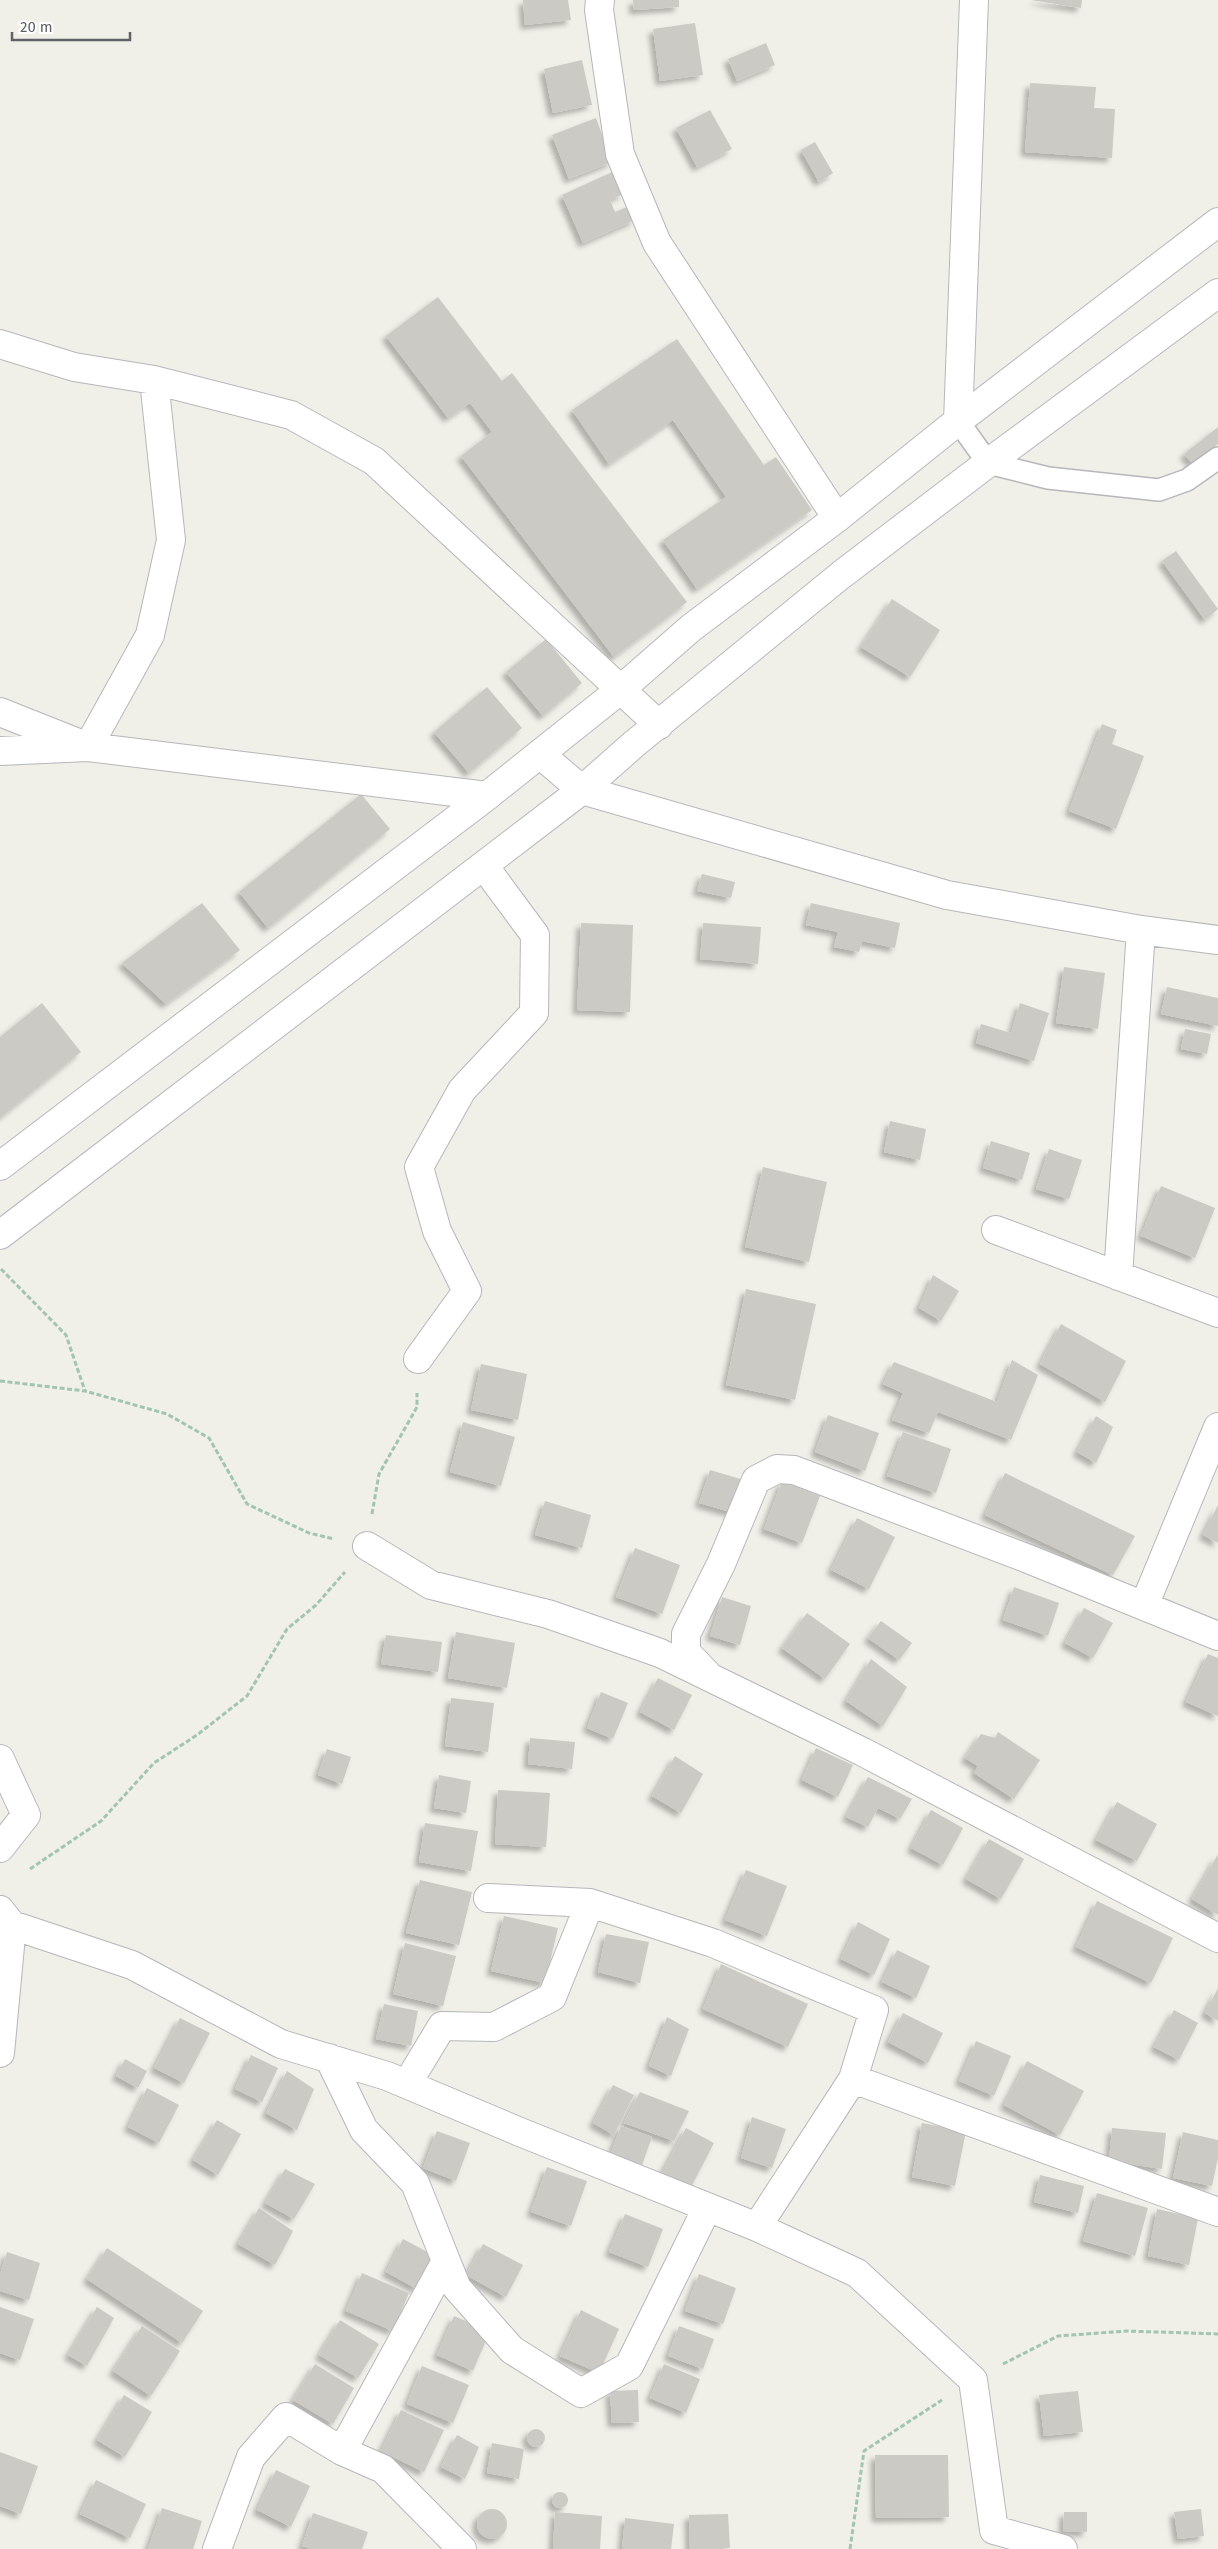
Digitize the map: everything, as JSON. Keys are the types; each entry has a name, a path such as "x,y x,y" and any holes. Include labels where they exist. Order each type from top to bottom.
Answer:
{"street":[{"path":"958,421 974,0"},
{"path":"597,3 620,154 657,244 837,518"},
{"path":"0,1166 487,796 620,690 691,628 837,518 958,421 1218,222"},
{"path":"0,1235 582,790 658,725 842,575 988,463 1218,293"},
{"path":"0,344 74,366 154,380 291,414 374,461 658,725"},
{"path":"88,747 150,634 171,540 154,380"},
{"path":"0,712 88,747"},
{"path":"0,751 88,747 487,796"},
{"path":"540,754 582,790 947,895 1141,930 1218,940"},
{"path":"418,1359 467,1291 437,1231 419,1167 462,1090 534,1014 535,935 484,866"},
{"path":"1118,1276 1141,930"},
{"path":"996,1230 1218,1313"},
{"path":"1144,1606 1218,1427"},
{"path":"711,1678 686,1652 686,1634 721,1564 756,1480 777,1469 794,1470 1026,1558 1218,1636"},
{"path":"367,1546 431,1585 548,1614 660,1654 863,1752 1218,1938"},
{"path":"0,1759 26,1815 0,1848"},
{"path":"488,1898 590,1903 713,1943 874,2010 853,2079 757,2227"},
{"path":"408,2084 442,2026 494,2027 552,1997 590,1903"},
{"path":"0,2053 6,1917 132,1965 281,2044 408,2084 757,2227 858,2273 973,2380 994,2530 1063,2549"},
{"path":"329,2058 364,2130 415,2183 457,2288 512,2350 581,2393 629,2366 707,2208"},
{"path":"853,2079 1218,2212"},
{"path":"342,2451 446,2261"},
{"path":"217,2549 251,2457 286,2417 342,2451 383,2469 462,2549"}],"lane":[{"path":"958,421 988,463 1048,478 1160,490 1187,480 1218,458"}],"path":[{"path":"0,1268 66,1335 85,1390"},
{"path":"23,1873 101,1821 154,1763 197,1736 247,1696 287,1629 316,1605 367,1546 379,1474 417,1407 418,1359"},
{"path":"0,1381 85,1390 167,1414 209,1438 247,1504 309,1533 367,1546"}],"building":[{"path":"523,0 568,0 571,20 525,25"},
{"path":"633,0 679,0 679,7 634,10"},
{"path":"1031,0 1082,0 1081,8"},
{"path":"695,23 703,75 660,81 653,29"},
{"path":"766,43 775,65 737,81 728,59"},
{"path":"582,60 592,105 553,113 544,69"},
{"path":"1030,83 1096,87 1094,108 1115,109 1112,158 1025,152"},
{"path":"710,110 732,149 697,167 676,128"},
{"path":"596,118 612,162 569,179 552,135"},
{"path":"815,142 833,173 819,182 801,150"},
{"path":"612,172 623,194 610,200 615,212 629,206 635,220 583,243 562,195"},
{"path":"438,297 502,381 512,373 687,602 614,657 461,456 492,432 470,403 448,418 386,336"},
{"path":"677,339 764,465 776,457 812,510 697,589 663,540 726,497 673,420 609,464 572,410"},
{"path":"1218,427 1218,444 1193,464 1184,454"},
{"path":"1176,551 1218,609 1205,620 1162,561"},
{"path":"892,599 940,630 910,677 861,647"},
{"path":"546,639 582,683 543,716 506,672"},
{"path":"487,687 522,728 469,773 434,732"},
{"path":"1102,724 1117,730 1112,744 1144,756 1116,829 1069,811"},
{"path":"361,794 390,829 268,928 239,892"},
{"path":"702,874 735,882 731,898 697,891"},
{"path":"202,903 240,950 166,1004 122,963"},
{"path":"811,903 900,923 895,948 862,941 859,952 834,947 838,932 806,925"},
{"path":"581,923 633,925 630,1012 577,1010"},
{"path":"703,923 761,927 758,964 700,959"},
{"path":"1064,967 1105,973 1098,1029 1056,1023"},
{"path":"1167,987 1218,998 1218,1026 1161,1014"},
{"path":"42,1003 81,1052 0,1118 0,1037"},
{"path":"1020,1003 1049,1013 1034,1061 976,1043 981,1024 1011,1033"},
{"path":"1185,1029 1211,1034 1207,1054 1181,1049"},
{"path":"890,1121 926,1129 920,1160 884,1152"},
{"path":"991,1141 1030,1153 1022,1180 983,1168"},
{"path":"1049,1149 1082,1160 1069,1199 1036,1189"},
{"path":"763,1167 827,1182 809,1262 745,1247"},
{"path":"1161,1186 1215,1208 1195,1258 1141,1236"},
{"path":"933,1275 959,1291 941,1321 919,1308"},
{"path":"746,1289 816,1304 795,1400 726,1385"},
{"path":"1061,1324 1126,1361 1105,1402 1040,1364"},
{"path":"1012,1360 1038,1375 1011,1440 938,1412 929,1433 892,1420 903,1393 883,1384 894,1362 997,1402"},
{"path":"481,1364 527,1374 518,1420 471,1410"},
{"path":"828,1415 879,1433 865,1471 815,1452"},
{"path":"1096,1416 1113,1427 1096,1463 1077,1452"},
{"path":"463,1422 515,1437 501,1486 450,1472"},
{"path":"903,1432 951,1449 936,1493 887,1476"},
{"path":"710,1470 744,1480 734,1513 699,1503"},
{"path":"1005,1473 1135,1536 1113,1575 985,1515"},
{"path":"782,1481 820,1496 802,1543 764,1529"},
{"path":"545,1501 591,1515 582,1548 535,1535"},
{"path":"1218,1505 1218,1543 1203,1535"},
{"path":"857,1518 895,1537 869,1589 831,1570"},
{"path":"635,1548 680,1565 662,1614 616,1597"},
{"path":"1014,1587 1059,1603 1048,1636 1003,1620"},
{"path":"722,1597 751,1606 740,1645 710,1636"},
{"path":"1084,1608 1113,1623 1093,1658 1065,1643"},
{"path":"807,1613 850,1644 825,1679 782,1648"},
{"path":"881,1621 912,1643 899,1660 868,1638"},
{"path":"456,1632 515,1643 507,1688 448,1678"},
{"path":"386,1635 442,1642 438,1672 381,1664"},
{"path":"1208,1654 1218,1658 1218,1716 1186,1702"},
{"path":"871,1659 907,1687 883,1726 846,1701"},
{"path":"658,1678 692,1695 674,1730 640,1712"},
{"path":"601,1692 628,1703 613,1739 587,1728"},
{"path":"451,1698 494,1703 488,1752 445,1746"},
{"path":"998,1732 1040,1760 1014,1799 974,1773 978,1766 965,1758 981,1734 995,1738"},
{"path":"530,1738 575,1742 572,1769 528,1764"},
{"path":"816,1748 853,1765 838,1797 802,1780"},
{"path":"327,1749 351,1757 342,1784 318,1775"},
{"path":"675,1756 703,1774 681,1813 652,1796"},
{"path":"439,1775 471,1781 466,1813 434,1808"},
{"path":"868,1777 912,1799 900,1819 878,1808 868,1827 846,1817"},
{"path":"498,1790 550,1793 546,1847 495,1844"},
{"path":"1117,1802 1157,1824 1137,1861 1096,1840"},
{"path":"931,1810 963,1828 943,1865 911,1848"},
{"path":"425,1823 478,1831 471,1871 419,1862"},
{"path":"989,1839 1024,1859 1001,1899 966,1879"},
{"path":"1218,1854 1218,1915 1192,1899"},
{"path":"746,1870 787,1886 767,1936 725,1920"},
{"path":"420,1880 472,1892 459,1945 406,1933"},
{"path":"1097,1901 1173,1938 1151,1983 1076,1947"},
{"path":"504,1916 558,1928 545,1983 491,1971"},
{"path":"858,1922 890,1939 874,1975 841,1959"},
{"path":"606,1934 649,1942 640,1983 598,1972"},
{"path":"405,1943 456,1956 443,2006 393,1994"},
{"path":"897,1950 930,1966 916,1998 882,1982"},
{"path":"721,1964 808,2004 788,2047 703,2009"},
{"path":"1218,1988 1218,2021 1205,2013"},
{"path":"384,2004 418,2011 411,2046 376,2039"},
{"path":"1174,2010 1198,2023 1179,2060 1154,2047"},
{"path":"903,2013 943,2033 928,2063 888,2042"},
{"path":"667,2017 689,2029 671,2076 649,2066"},
{"path":"180,2018 210,2033 184,2083 154,2068"},
{"path":"976,2041 1011,2056 994,2096 959,2081"},
{"path":"251,2055 278,2068 262,2102 235,2089"},
{"path":"125,2059 147,2071 138,2088 116,2076"},
{"path":"1027,2061 1084,2091 1060,2135 1004,2105"},
{"path":"287,2071 314,2089 297,2130 266,2113"},
{"path":"613,2085 634,2095 614,2135 593,2123"},
{"path":"147,2088 179,2105 159,2143 128,2127"},
{"path":"640,2092 689,2111 674,2141 624,2123"},
{"path":"752,2117 786,2129 772,2168 741,2158"},
{"path":"217,2120 241,2134 218,2175 193,2160"},
{"path":"922,2123 966,2131 955,2186 912,2177"},
{"path":"621,2126 652,2137 642,2165 611,2153"},
{"path":"686,2128 714,2143 689,2191 661,2175"},
{"path":"1112,2128 1166,2133 1162,2169 1109,2161"},
{"path":"437,2131 470,2143 456,2181 423,2168"},
{"path":"1183,2132 1218,2140 1218,2158 1212,2186 1173,2178"},
{"path":"547,2167 587,2181 571,2226 531,2212"},
{"path":"285,2169 315,2184 294,2219 265,2203"},
{"path":"1040,2175 1084,2186 1078,2213 1034,2202"},
{"path":"1097,2193 1148,2208 1135,2256 1083,2241"},
{"path":"259,2208 293,2231 275,2265 238,2244"},
{"path":"1157,2209 1198,2218 1189,2265 1148,2256"},
{"path":"625,2214 663,2229 648,2267 609,2252"},
{"path":"403,2239 435,2256 417,2289 386,2272"},
{"path":"483,2244 523,2265 506,2297 466,2275"},
{"path":"107,2248 203,2311 182,2343 87,2279"},
{"path":"7,2252 40,2263 29,2300 0,2291 0,2274"},
{"path":"362,2273 409,2293 393,2331 346,2311"},
{"path":"699,2274 736,2288 723,2324 685,2311"},
{"path":"0,2307 34,2319 20,2360 0,2353"},
{"path":"97,2307 114,2318 87,2366 68,2355"},
{"path":"581,2310 619,2329 599,2373 560,2356"},
{"path":"454,2316 490,2331 473,2371 437,2355"},
{"path":"340,2320 379,2344 358,2378 319,2355"},
{"path":"142,2326 180,2351 151,2396 113,2371"},
{"path":"679,2326 714,2339 703,2369 668,2356"},
{"path":"315,2364 354,2388 333,2424 293,2400"},
{"path":"664,2364 700,2379 686,2413 650,2398"},
{"path":"422,2366 469,2385 453,2423 407,2404"},
{"path":"638,2390 639,2422 612,2423 610,2391"},
{"path":"1078,2391 1083,2432 1044,2436 1039,2395"},
{"path":"124,2395 152,2412 125,2457 97,2440"},
{"path":"401,2410 444,2430 424,2472 381,2451"},
{"path":"536,2429 542,2432 545,2438 542,2444 536,2447 530,2444 527,2438 530,2432"},
{"path":"457,2435 479,2447 465,2479 441,2467"},
{"path":"492,2443 524,2449 519,2479 487,2473"},
{"path":"0,2452 38,2466 21,2514 0,2506"},
{"path":"875,2455 948,2455 949,2517 876,2518"},
{"path":"276,2470 310,2486 291,2527 257,2510"},
{"path":"96,2480 146,2504 130,2538 80,2514"},
{"path":"557,2492 563,2492 568,2497 566,2506 557,2508 552,2503 552,2497"},
{"path":"162,2508 202,2521 193,2549 148,2549"},
{"path":"492,2509 503,2513 507,2524 503,2535 492,2539 481,2535 477,2524 481,2513"},
{"path":"1201,2509 1204,2536 1178,2539 1174,2512"},
{"path":"555,2512 602,2516 600,2549 553,2549"},
{"path":"1064,2512 1087,2512 1087,2532 1063,2531"},
{"path":"313,2513 368,2532 362,2549 311,2549 302,2546"},
{"path":"728,2514 730,2548 690,2549 689,2515"},
{"path":"625,2518 674,2524 671,2549 622,2549"}]}
